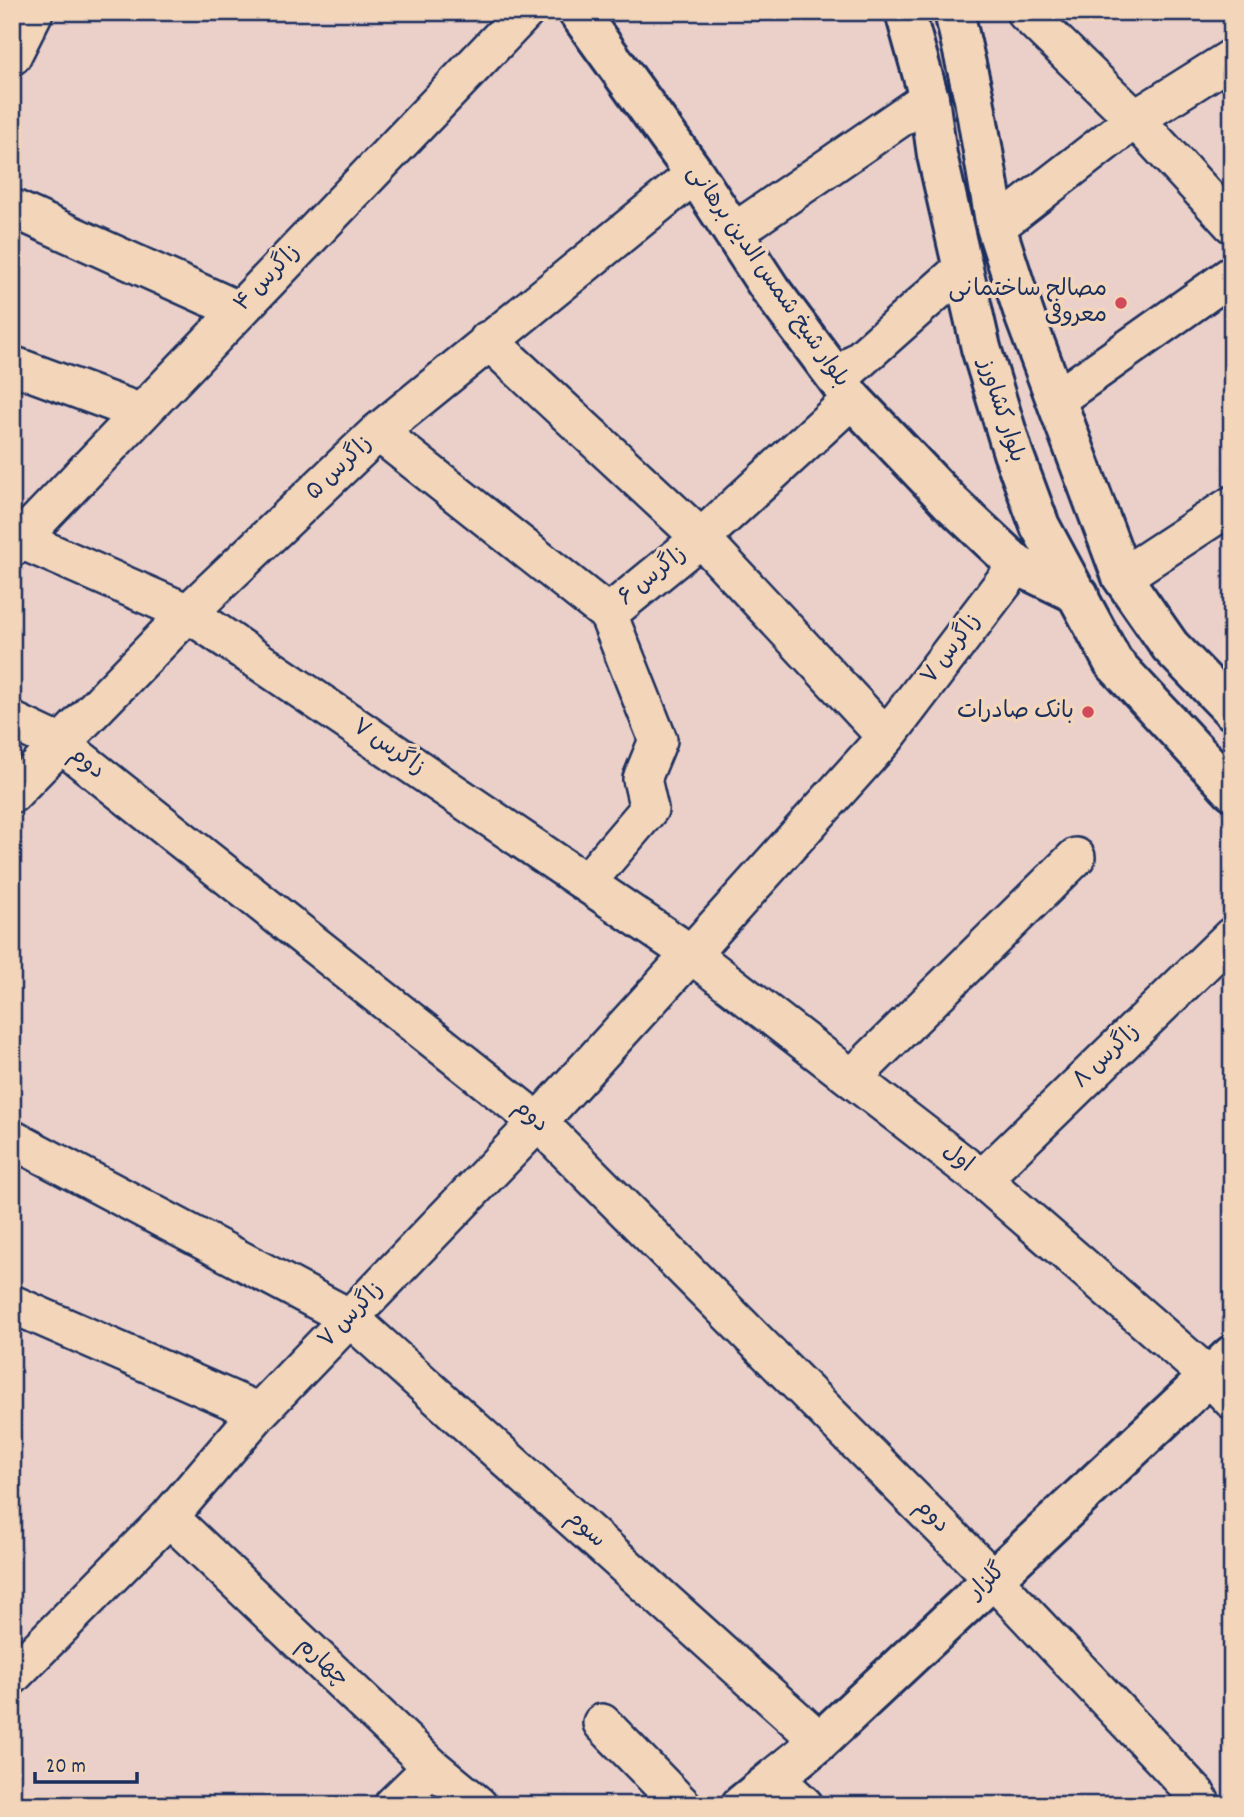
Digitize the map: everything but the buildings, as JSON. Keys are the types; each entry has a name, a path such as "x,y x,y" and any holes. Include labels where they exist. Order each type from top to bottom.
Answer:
{"main road":[{"name":"بلوار کشاورز","path":"905,12 929,98 937,155 981,348 1013,453 1040,526 1113,662 1232,790"},
{"path":"954,12 974,99 996,227 1025,317 1122,577 1170,646 1232,710"},
{"name":"بلوار شیخ شمس الدین برهانی","path":"591,16 770,289 845,389 950,502 1017,565 1079,595"},
{"name":"گلزار","path":"741,1805 820,1741 992,1578 1225,1378"}],"street":[{"path":"12,56 34,12"},
{"name":"۴ زاگرس","path":"15,541 525,12"},
{"path":"1025,12 1135,119 1232,224"},
{"path":"996,227 1135,119 1232,58"},
{"path":"733,233 929,98"},
{"name":"زاگرس ۵","path":"12,794 188,613 378,432 695,174"},
{"path":"12,208 238,310"},
{"name":"زاگرس ۶","path":"378,432 608,614 701,538 963,268"},
{"path":"1057,399 1232,275"},
{"path":"488,340 701,538 886,737"},
{"path":"12,365 139,412"},
{"path":"1122,577 1232,505"},
{"name":"زاگرس ۷","path":"15,541 188,613 691,954"},
{"name":"زاگرس ۷","path":"12,1676 169,1517 259,1412 538,1122 691,954 886,737 1017,565"},
{"path":"586,883 649,809 642,779 658,740 608,614"},
{"name":"دوم","path":"12,721 61,744 538,1122 992,1578 1196,1794 1202,1805"},
{"path":"853,1077 1076,857"},
{"name":"زاگرس ۸","path":"982,1179 1232,936"},
{"name":"اول","path":"691,954 982,1179 1225,1378"},
{"name":"سوم","path":"12,1139 350,1318 820,1741"},
{"path":"12,1304 259,1412"},
{"name":"چهارم","path":"169,1517 432,1767 478,1805"},
{"path":"602,1723 682,1805"},
{"path":"393,1805 432,1767"},
{"path":"776,1779 804,1805"}],"place":[{"name":"مصالح ساختمانی معروفی","path":"1121,303"},
{"name":"بانک صادرات","path":"1088,712"}]}
